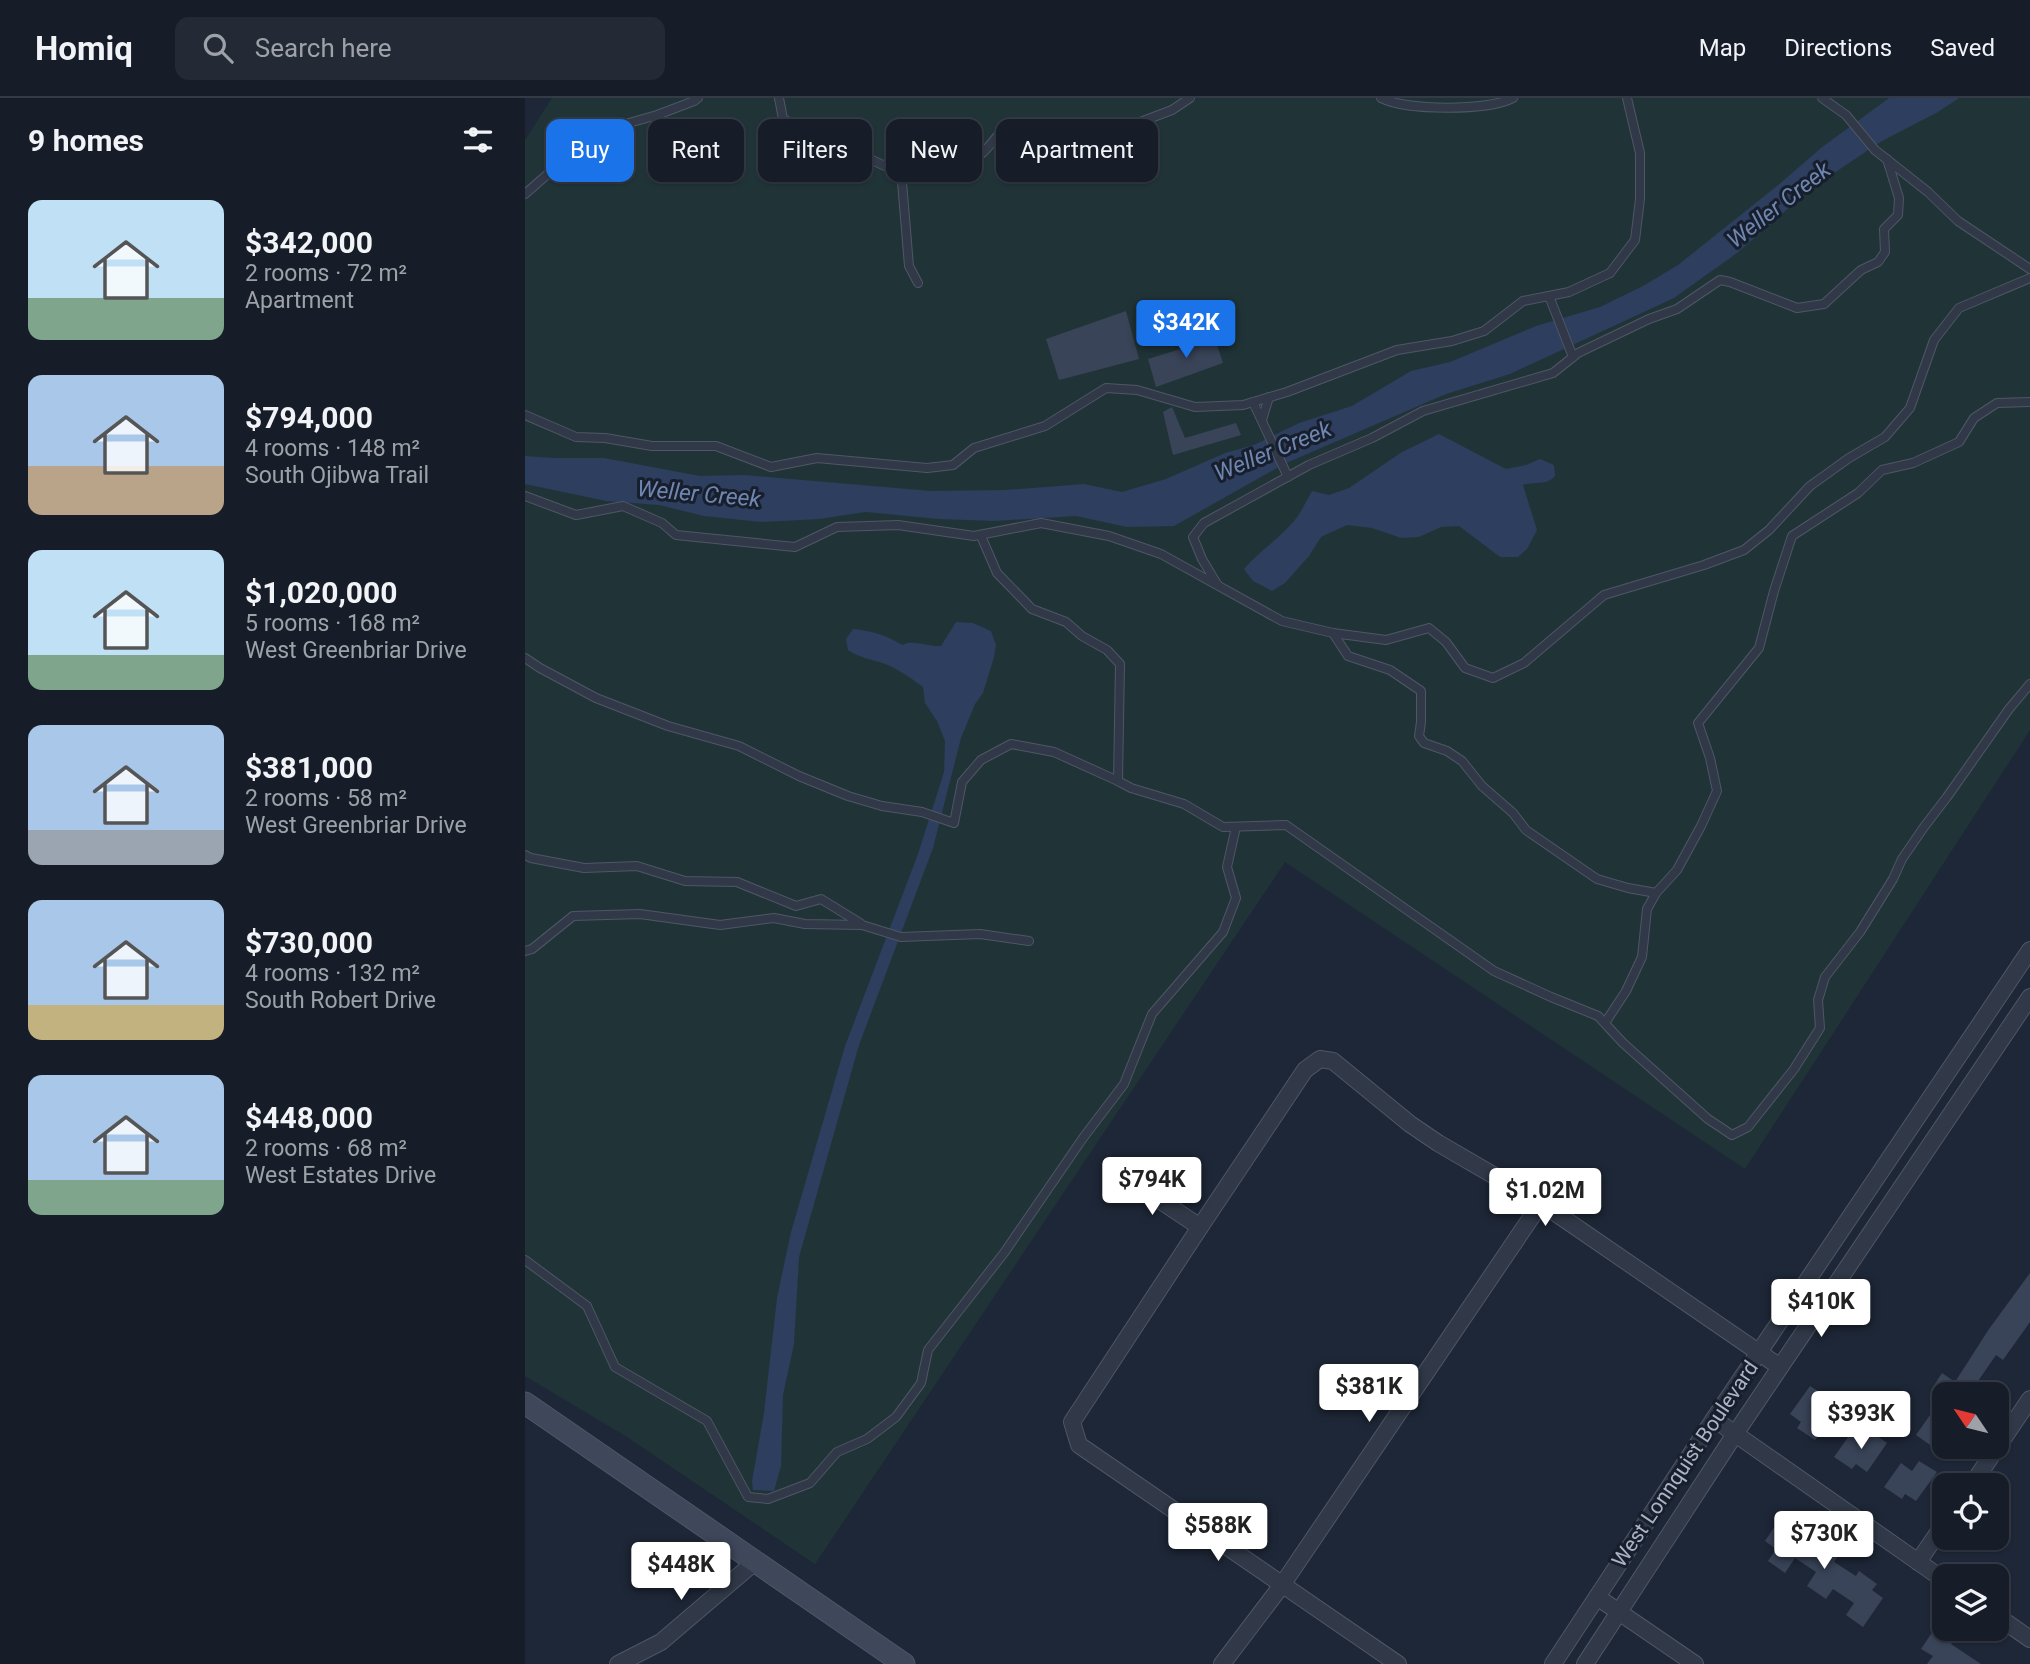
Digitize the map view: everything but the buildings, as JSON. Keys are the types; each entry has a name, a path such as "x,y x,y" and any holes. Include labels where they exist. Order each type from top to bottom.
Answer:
{"main road":[{"path":"525,1403 904,1664"}],"street":[{"name":"West Lonnquist Boulevard","path":"1553,1664 1714,1419 2030,950"},
{"name":"West Lonnquist Boulevard","path":"1585,1664 1735,1434 2030,997"},
{"path":"1398,1664 1079,1445 1072,1422 1305,1070 1320,1059 1333,1061 1419,1130 1541,1203 1780,1367"},
{"path":"1125,1177 1200,1227"},
{"path":"1222,1664 1282,1586 1541,1203"},
{"path":"1980,1473 2030,1399"},
{"path":"1714,1419 1932,1572"},
{"path":"1918,1562 1932,1542"},
{"path":"618,1664 661,1642 756,1561"},
{"path":"1597,1598 1695,1664"},
{"path":"2009,1624 2030,1639"}],"lane":[{"path":"525,194 573,152 608,129 657,115 698,98"},
{"path":"779,98 783,119 886,166"},
{"path":"982,153 1003,129 1016,125 1062,154 1079,151 1119,130 1172,110 1191,98"},
{"path":"1381,98 1405,106 1449,107 1502,104 1513,98"},
{"path":"525,415 576,437 605,438 652,446 716,446 771,467 817,458 927,468 953,465 974,448 1045,426 1106,388 1137,390 1195,407 1243,405 1397,350 1452,341 1484,331 1523,301 1569,292 1610,273 1635,240 1640,199 1640,153 1627,98"},
{"path":"1822,98 1846,115 1875,150 1928,192 1958,221 2030,269"},
{"path":"1218,586 1193,537 1205,523 1310,465 1372,438 1423,411 1553,373 1572,354 1677,309 1720,280 1797,308 1825,304 1861,270 1878,262 1885,253 1884,229 1898,215 1899,198 1887,159"},
{"path":"902,182 909,266 918,283"},
{"path":"525,495 576,515 623,506 662,523 675,535 795,547 837,527 898,525 981,536 1041,523 1109,536 1161,554 1282,621 1333,633 1386,640 1429,628 1446,642 1465,668 1493,678 1524,663 1604,595 1744,550 1769,530 1810,486 1849,458 1885,437 1910,408 1934,340 1959,308 2030,278"},
{"path":"1549,296 1572,354"},
{"path":"1264,424 1269,397"},
{"path":"1253,402 1288,477"},
{"path":"1605,1023 1626,991 1641,957 1647,909 1656,893 1677,870 1717,791 1699,723 1759,648 1792,536 1858,493 1882,470 1913,463 1959,442 1973,418 1997,403 2030,402"},
{"path":"981,536 997,573 1032,609 1066,622 1082,636 1107,650 1120,664 1118,781"},
{"path":"1333,633 1348,656 1390,670 1420,691 1419,736 1424,743 1447,751 1462,761 1482,786 1513,813 1526,830 1597,879 1656,893"},
{"path":"525,658 596,698 668,726 739,746 799,776 848,796 882,806 922,812 954,823 963,782 981,760 1011,744 1054,752 1131,788 1184,804 1223,827 1286,825 1494,971 1598,1016 1623,1043 1708,1119 1732,1135 1748,1127 1794,1069 1820,1028 1818,1000 1825,977 1860,932 1893,880 1902,859 1924,827 2030,684"},
{"path":"525,1260 587,1306 615,1367 707,1422 748,1497 768,1499 810,1483 837,1452 867,1439 896,1417 922,1382 928,1350 1004,1253 1083,1138 1125,1084 1152,1014 1223,932 1236,898 1227,867 1236,827"},
{"path":"525,855 584,867 637,866 685,881 737,881 796,906 821,899 862,925"},
{"path":"525,951 573,916 640,914 720,925 774,918 805,924 862,925 901,937 980,934 1029,941"}],"green space":[{"path":"552,98 2030,98 2030,730 1745,1169 1285,862 815,1564 627,1437 525,1376 525,140"}],"water":[{"name":"Weller Creek","path":"1889,98 1959,98 1882,141 1840,169 1799,199 1737,253 1674,298 1510,374 1446,394 1284,464 1174,526 1127,527 1076,516 995,521 866,512 819,519 761,522 704,516 659,505 606,501 525,484 525,456 604,458 700,476 744,475 931,491 1005,490 1084,484 1122,492 1166,479 1225,453 1254,445 1299,423 1352,406 1411,371 1450,362 1536,326 1600,307 1643,286 1678,265 1821,148"},
{"path":"1439,434 1506,469 1540,459 1554,465 1555,476 1552,479 1523,485 1537,530 1527,549 1518,557 1500,557 1459,526 1441,527 1419,537 1401,538 1372,528 1347,525 1321,537 1309,556 1285,583 1272,591 1253,581 1244,569 1294,521 1312,491 1329,495 1349,488 1402,452"},
{"path":"956,622 973,623 991,631 996,645 994,657 983,693 975,704 961,738 933,848 859,1045 799,1257 794,1344 783,1395 781,1466 774,1491 753,1490 752,1481 764,1413 777,1298 791,1232 845,1046 918,854 944,772 945,741 937,721 925,703 923,687 891,667 848,650 846,639 853,629 879,634 902,645 911,643 941,646"}]}
